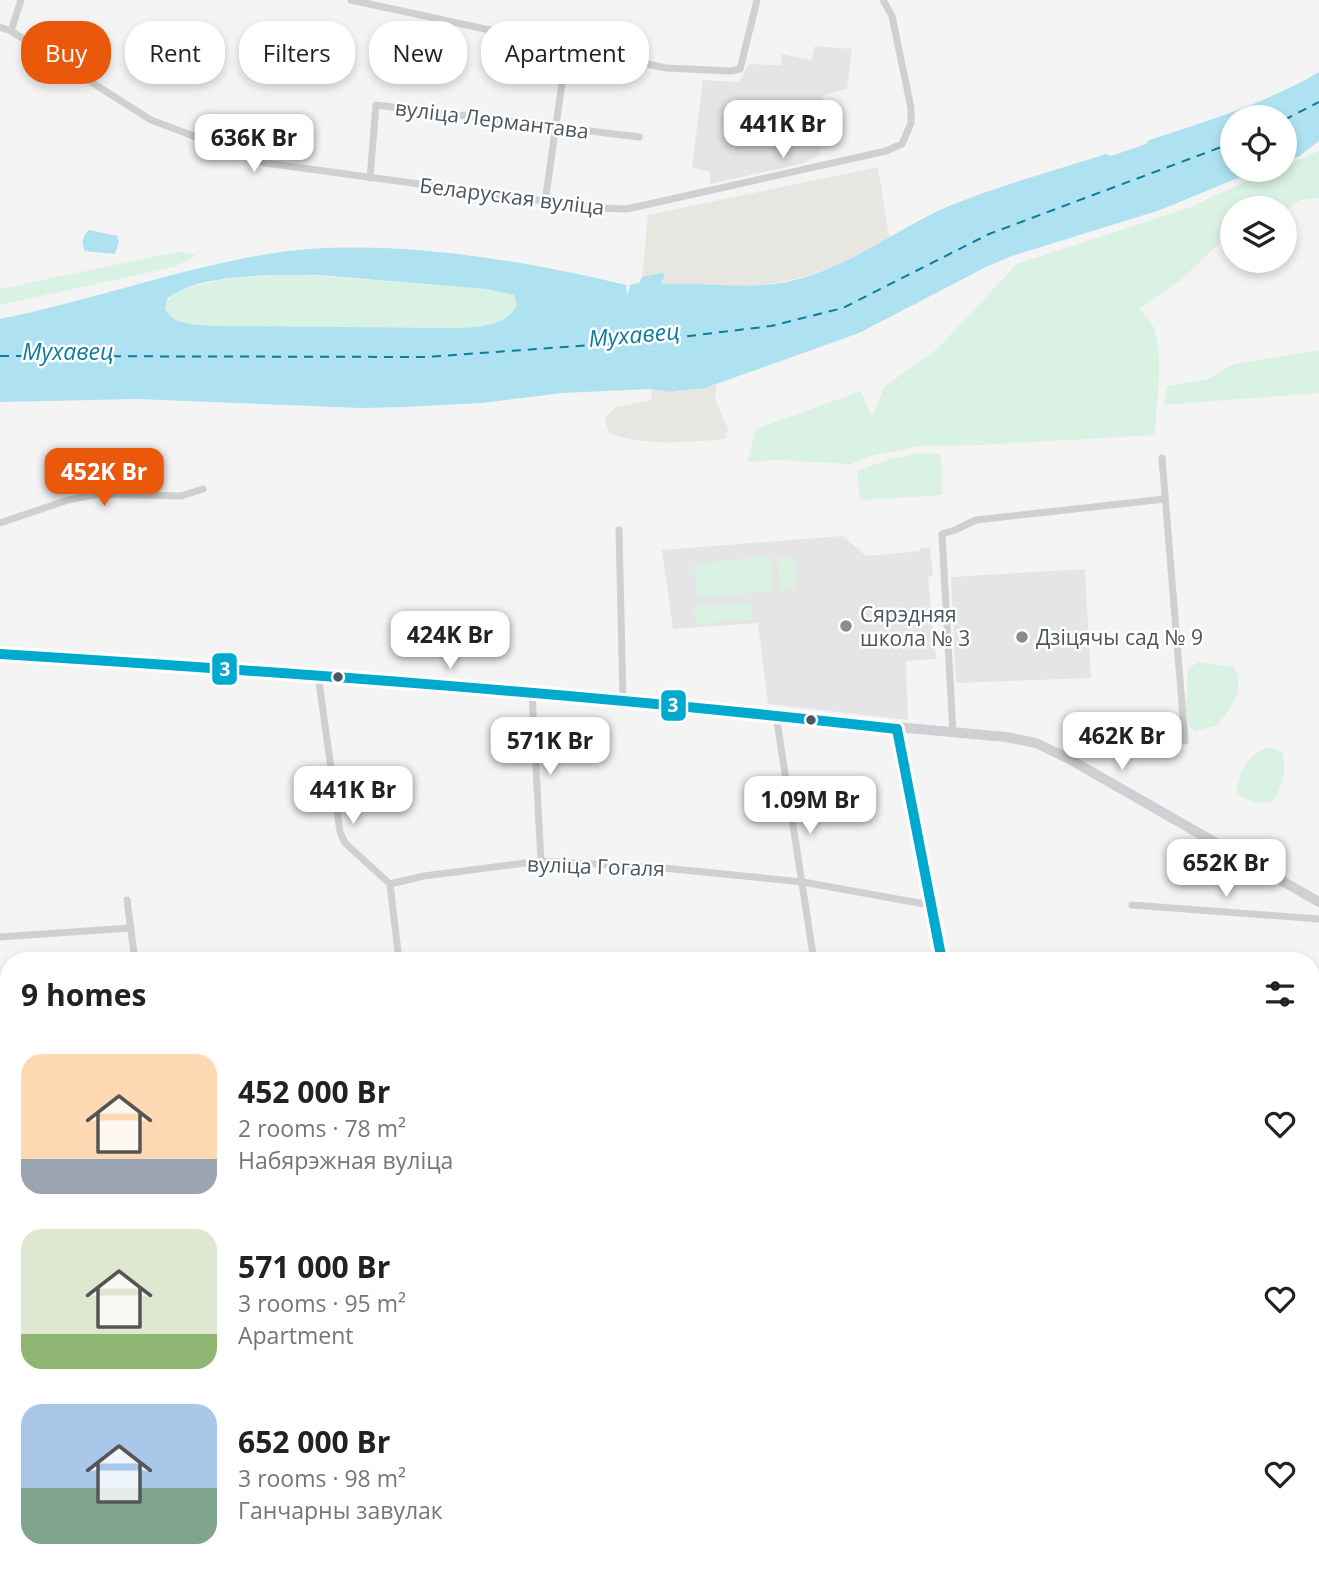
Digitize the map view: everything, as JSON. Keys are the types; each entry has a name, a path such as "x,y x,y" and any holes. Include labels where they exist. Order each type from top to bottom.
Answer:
{"main road":[{"path":"0,654 318,675 1027,740 1069,759 1319,902"}],"street":[{"path":"11,32 21,0"},
{"path":"351,0 481,29"},
{"path":"649,65 666,68 731,71 740,69 757,0"},
{"name":"Беларуская вуліца","path":"0,27 152,120 265,163 596,208 644,207 902,144 911,123 911,108 892,16 883,0"},
{"path":"545,202 562,84"},
{"name":"вуліца Лермантава","path":"370,178 376,105 639,137"},
{"path":"1069,759 1080,746 1095,737 1185,741 1162,458"},
{"path":"0,523 68,500 97,494 181,496 203,488"},
{"path":"953,733 942,534 976,520 1165,499"},
{"path":"619,530 623,702"},
{"path":"318,675 340,832 345,843 390,884 398,952"},
{"path":"532,693 541,861"},
{"path":"776,715 813,952"},
{"path":"897,729 940,952"},
{"name":"вуліца Гогаля","path":"390,884 424,876 541,861 663,868 803,882 930,905"},
{"path":"127,901 134,952"},
{"path":"1132,905 1319,919"},
{"path":"0,937 130,928"}],"shaded area":[{"path":"815,46 852,49 847,89 823,95 820,154 804,163 710,184 710,172 692,167 703,80 739,82 749,64 781,65 782,54 811,60"},
{"name":"Сярэдняя школа № 3","path":"843,536 866,556 920,551 920,548 930,547 933,576 928,577 936,659 906,661 908,720 768,704 758,623 673,629 662,550"},
{"name":"Дзіцячы сад № 9","path":"1085,569 1091,678 956,683 951,577"}],"green space":[{"path":"1319,151 1319,198 1297,202 1297,196 1220,196 1220,243 1182,279 1139,309 1152,325 1158,343 1155,435 919,446 875,455 850,464 778,460 748,462 756,429 861,391 872,418 884,387 937,349 1017,264 1191,207 1244,182 1297,182 1297,161"},
{"path":"177,252 197,255 174,267 0,305 0,289"},
{"path":"291,274 486,289 514,295 517,305 513,312 500,321 485,326 461,328 213,326 179,321 168,314 165,308 171,295 185,289 215,281"},
{"path":"1319,350 1319,393 1163,405 1168,386 1207,379 1235,364"},
{"path":"921,453 941,454 942,495 860,500 857,471 890,459"},
{"path":"769,556 773,590 698,598 694,564"},
{"path":"793,557 795,589 780,590 778,558"},
{"path":"751,602 752,619 696,624 694,607"},
{"path":"1198,662 1234,667 1238,677 1238,691 1218,725 1195,731 1190,727 1186,710 1188,669"},
{"path":"1270,748 1282,752 1284,771 1279,790 1273,801 1258,803 1248,800 1236,791 1240,776 1246,763 1256,753"}],"sand":[{"path":"878,167 889,237 852,258 815,273 757,286 664,284 661,282 665,277 642,277 648,215"},
{"path":"717,385 715,399 728,429 725,439 652,442 609,433 605,418 616,407 648,401 652,398 651,389 676,392"}],"water":[{"path":"1319,72 1319,141 1298,157 1297,105 1249,105"},
{"name":"Мухавец","path":"1220,116 1220,182 1228,182 1160,210 1012,256 859,333 705,388 670,392 651,389 562,393 482,403 362,408 138,399 0,402 0,319 234,260 311,249 401,249 448,253 540,267 626,285 627,296 630,285 639,283 642,277 663,273 665,276 661,282 664,284 740,286 786,282 849,259 968,198 1106,154 1111,156","holes":["265,275 318,275 486,289 514,295 517,305 513,312 500,321 485,326 461,328 213,326 179,321 168,314 165,308 168,298 189,287"]},
{"path":"89,230 117,236 119,242 115,254 85,251 83,240"}],"ferry route":[{"path":"1297,113 1319,102"},
{"path":"0,356 426,357 648,341 771,326 843,308 989,234 1220,147"}],"transit line":[{"name":"3","path":"0,654 449,686 897,729"},
{"name":"3","path":"897,729 940,952"}],"place":[{"name":"Сярэдняя школа № 3","path":"846,626"},
{"name":"Дзіцячы сад № 9","path":"1022,637"}]}
